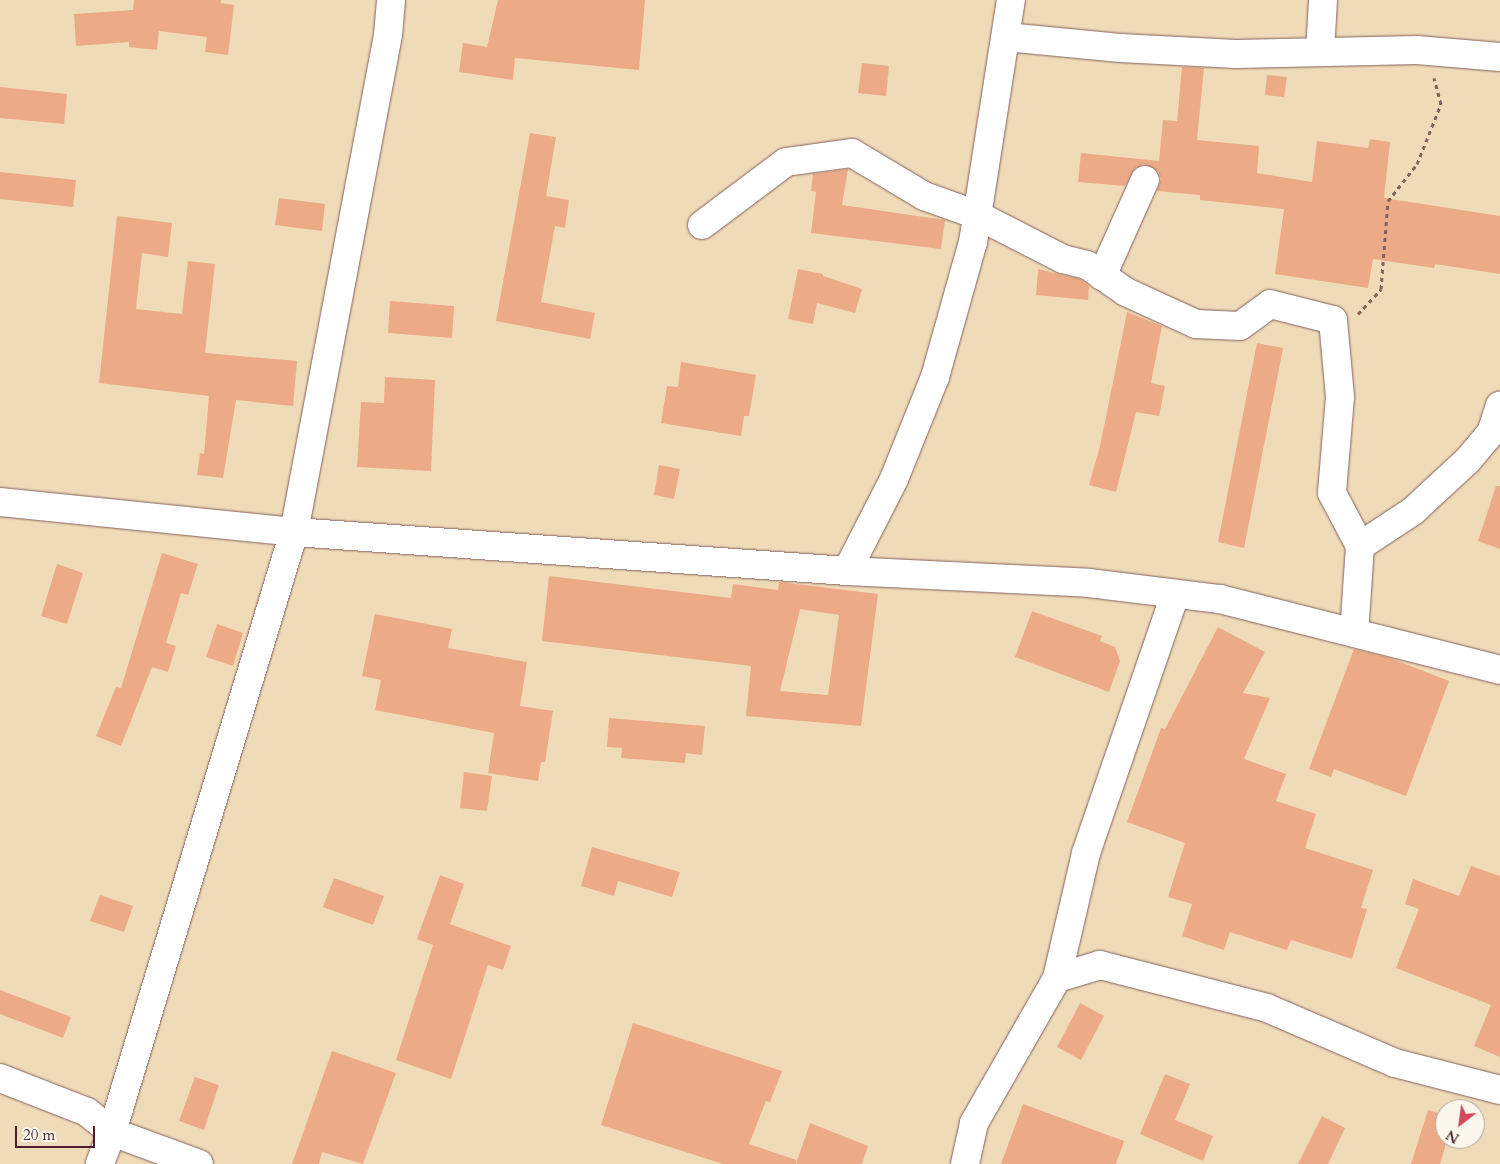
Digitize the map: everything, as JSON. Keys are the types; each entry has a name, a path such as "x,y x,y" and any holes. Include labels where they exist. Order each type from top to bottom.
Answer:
{"street":[{"path":"100,1164 112,1132 294,532 386,44 391,0"},
{"path":"847,571 894,479 935,377 973,242 1012,0"},
{"path":"1320,52 1323,0"},
{"path":"1006,37 1120,48 1236,54 1426,51 1500,57"},
{"path":"702,224 786,162 852,153 924,196 977,214 1063,259 1087,265 1126,292 1196,324 1240,326 1270,304 1333,320 1340,397 1332,493 1360,546 1354,633"},
{"path":"1102,276 1145,180"},
{"path":"1360,546 1412,511 1468,460 1491,433 1500,405"},
{"path":"0,502 294,532 847,571 1089,583 1220,599 1500,670"},
{"path":"966,1164 974,1123 1057,978 1086,853 1175,594"},
{"path":"1057,978 1100,965 1267,1008 1395,1063 1500,1090"},
{"path":"0,1078 87,1112 112,1132 199,1164"}],"path":[{"path":"1335,338 1381,289 1388,201 1417,164 1441,104 1426,51"}],"building":[{"path":"134,0 221,0 221,3 234,5 228,55 205,52 207,37 159,31 157,50 129,47 129,42 76,46 74,14 133,10"},
{"path":"498,0 645,0 639,70 515,58 513,80 459,72 463,43 487,47"},
{"path":"862,63 889,66 886,96 858,93"},
{"path":"1182,67 1204,68 1197,140 1259,146 1257,173 1312,182 1317,141 1368,148 1370,139 1390,142 1384,198 1500,216 1500,274 1435,264 1434,268 1373,259 1368,288 1275,274 1284,209 1200,200 1200,195 1157,191 1161,179 1158,171 1144,164 1135,168 1125,186 1078,182 1081,153 1159,161 1163,120 1177,121"},
{"path":"1267,75 1287,77 1284,97 1265,95"},
{"path":"0,87 67,94 64,124 0,118"},
{"path":"530,133 556,137 546,196 569,200 565,228 555,226 541,302 595,313 590,339 496,321"},
{"path":"848,169 842,205 945,220 941,249 811,233 816,192 811,191 813,174"},
{"path":"0,172 76,180 73,207 0,199"},
{"path":"279,198 325,204 322,231 275,225"},
{"path":"117,216 172,223 168,257 142,253 136,309 182,314 188,261 215,264 205,353 297,361 293,406 236,400 223,478 197,475 200,453 204,454 209,396 99,383"},
{"path":"798,269 823,274 823,276 862,289 855,313 817,303 813,324 788,319"},
{"path":"1038,269 1080,279 1089,286 1088,300 1036,295"},
{"path":"390,301 454,306 452,338 388,333"},
{"path":"1127,312 1162,326 1151,383 1165,386 1159,416 1136,412 1116,492 1089,485 1100,446"},
{"path":"1257,343 1283,348 1244,548 1218,542"},
{"path":"681,362 756,375 749,416 744,416 741,436 661,423 667,386 678,387"},
{"path":"385,377 435,380 431,471 357,467 361,402 384,403"},
{"path":"659,465 680,469 674,499 654,495"},
{"path":"1496,486 1500,486 1500,549 1478,541"},
{"path":"162,553 198,564 188,595 181,593 166,643 176,646 168,672 152,667 121,746 96,736 116,687 121,688"},
{"path":"57,564 83,573 67,624 41,616"},
{"path":"549,576 731,598 733,584 778,590 779,582 878,594 861,726 746,716 751,666 542,641","holes":["800,609 839,615 828,695 780,691"]},
{"path":"1032,611 1102,636 1100,641 1115,647 1120,661 1109,692 1015,657"},
{"path":"375,614 452,629 448,648 527,662 520,706 553,711 545,762 541,762 538,781 488,773 494,733 375,710 381,680 362,676"},
{"path":"217,624 243,633 233,666 206,657"},
{"path":"1218,627 1265,652 1243,693 1270,698 1244,759 1286,774 1276,801 1316,814 1305,848 1373,870 1361,908 1367,909 1352,959 1291,940 1287,950 1230,932 1224,950 1182,936 1192,904 1168,897 1185,843 1127,822 1161,728 1165,729"},
{"path":"1354,649 1390,658 1449,681 1406,796 1334,769 1331,777 1309,769"},
{"path":"609,718 705,726 702,755 686,753 685,763 621,758 622,748 607,747"},
{"path":"464,772 492,776 487,811 460,808"},
{"path":"592,847 680,872 672,897 618,881 614,896 581,886"},
{"path":"1471,866 1500,876 1500,1057 1474,1046 1491,1005 1396,968 1419,909 1405,904 1413,879 1459,896"},
{"path":"440,875 464,884 450,924 511,946 503,970 488,965 451,1079 396,1060 433,945 417,939"},
{"path":"334,878 384,896 373,925 323,907"},
{"path":"100,895 133,906 124,932 90,921"},
{"path":"0,990 71,1017 63,1038 0,1014"},
{"path":"1080,1003 1104,1016 1081,1060 1057,1047"},
{"path":"633,1023 782,1071 770,1102 766,1101 749,1144 796,1160 796,1164 723,1164 601,1125"},
{"path":"332,1051 396,1073 363,1164 322,1152 319,1164 292,1164"},
{"path":"1165,1074 1190,1084 1175,1120 1213,1136 1203,1161 1140,1134"},
{"path":"195,1077 219,1085 204,1130 179,1121"},
{"path":"1023,1104 1124,1141 1116,1164 1001,1164"},
{"path":"1428,1110 1435,1112 1435,1149 1445,1149 1440,1164 1411,1164"},
{"path":"1322,1116 1345,1128 1328,1164 1298,1164"},
{"path":"810,1123 868,1146 862,1164 796,1164"}]}
